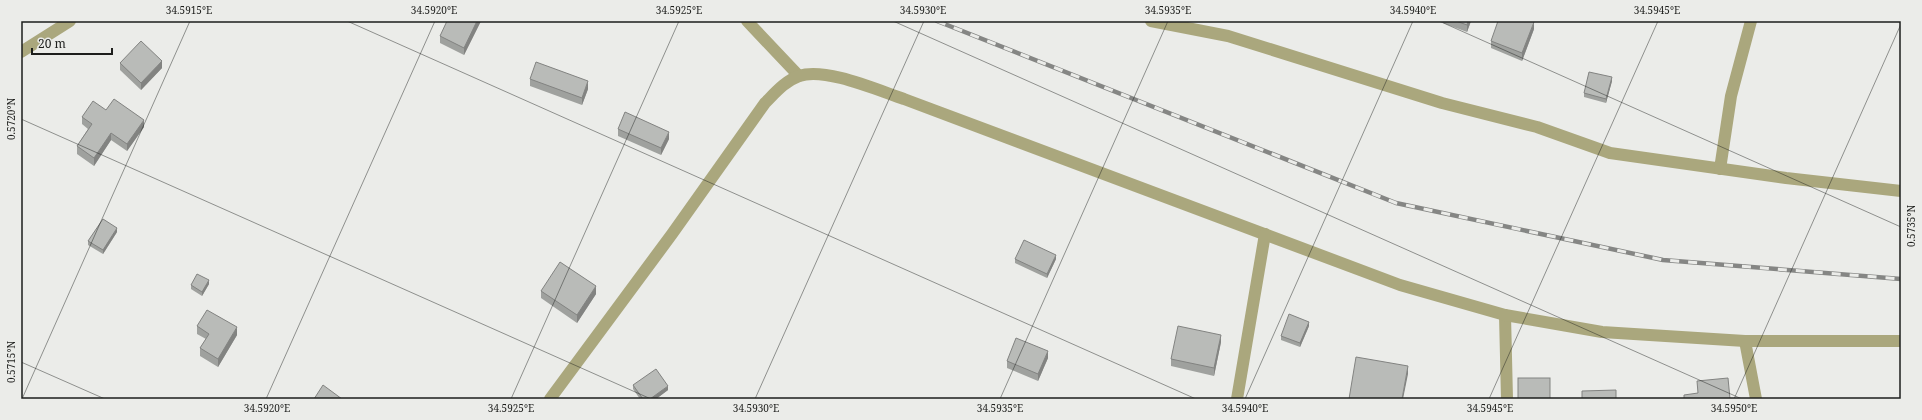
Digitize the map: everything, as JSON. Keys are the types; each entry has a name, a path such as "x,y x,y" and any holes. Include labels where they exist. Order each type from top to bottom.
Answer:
{"street":[{"path":"21,52 70,21"},
{"path":"747,21 799,76"},
{"path":"1152,21 1228,36 1442,103 1537,127 1610,153 1720,169 1901,191"},
{"path":"1720,169 1731,96 1751,21"},
{"path":"550,399 672,234 765,103 780,87 799,76 823,74 853,81 1400,285 1505,315 1602,332 1745,341 1901,341"},
{"path":"1237,399 1265,234"},
{"path":"1505,315 1507,399"},
{"path":"1745,341 1756,399"}],"building":[{"path":"447,21 477,21 464,48 440,36"},
{"path":"1456,21 1468,21 1467,25"},
{"path":"1498,21 1534,22 1522,53 1491,41"},
{"path":"141,41 162,61 141,83 120,63"},
{"path":"536,62 588,81 582,98 530,79"},
{"path":"1589,72 1612,77 1606,99 1584,93"},
{"path":"114,99 144,120 127,144 111,133 94,158 77,146 92,124 82,117 93,101 106,110"},
{"path":"625,112 669,132 661,148 618,129"},
{"path":"103,219 117,228 103,250 88,241"},
{"path":"1024,240 1056,255 1047,274 1015,259"},
{"path":"560,262 596,286 577,315 541,291"},
{"path":"197,274 209,280 202,292 191,285"},
{"path":"207,310 237,327 218,359 200,348 209,334 197,326"},
{"path":"1289,314 1309,322 1300,343 1281,336"},
{"path":"1178,326 1221,335 1214,368 1171,359"},
{"path":"1016,338 1048,351 1038,374 1007,361"},
{"path":"1356,357 1408,366 1402,399 1349,399"},
{"path":"656,369 668,386 650,399 643,399 633,385"},
{"path":"1518,378 1550,378 1550,399 1518,399"},
{"path":"1728,378 1730,399 1684,399 1684,395 1698,393 1697,381"},
{"path":"323,385 342,399 314,399"},
{"path":"1616,390 1616,399 1582,399 1582,391"}],"railway":[{"path":"937,21 1396,203 1663,260 1901,279"}]}
